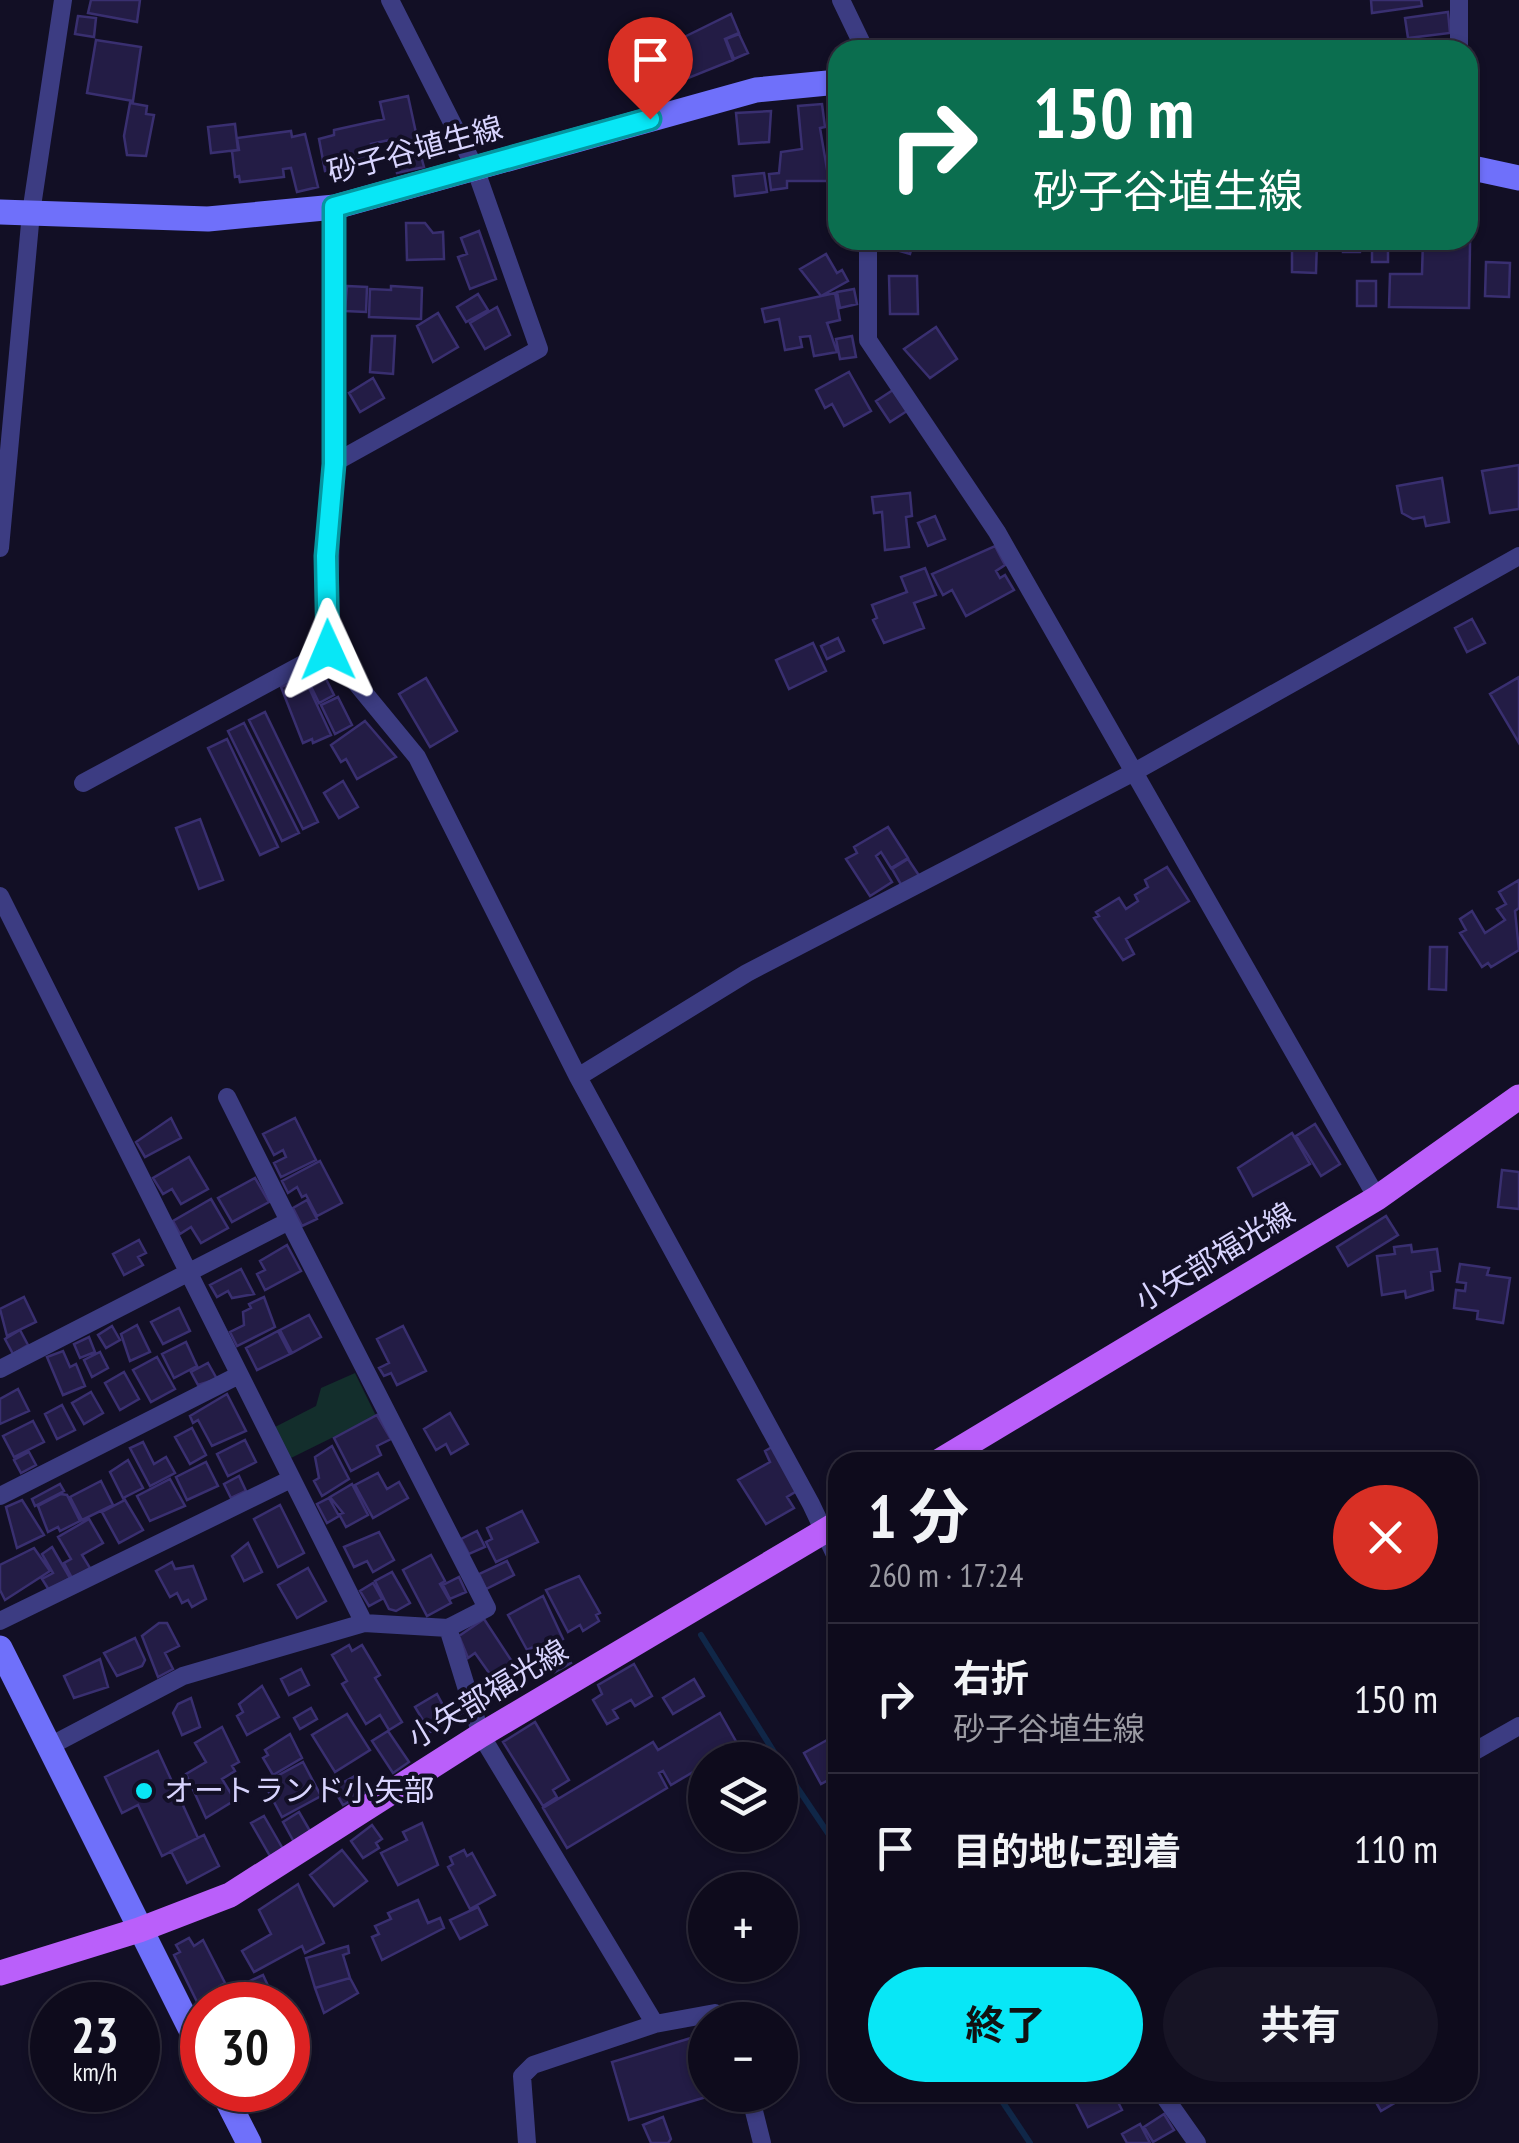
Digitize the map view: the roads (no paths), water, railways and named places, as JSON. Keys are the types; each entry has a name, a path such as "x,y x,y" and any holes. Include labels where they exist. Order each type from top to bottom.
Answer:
{"main road":[{"name":"砂子谷埴生線","path":"0,212 208,219 334,207 756,90 828,83"},
{"path":"1478,169 1519,178"},
{"name":"小矢部福光線","path":"955,1452 1377,1198 1519,1097"},
{"name":"小矢部福光線","path":"0,1973 139,1930 230,1895 481,1735 828,1529"},
{"path":"0,1648 180,2009"},
{"path":"233,2112 249,2143"}],"street":[{"path":"0,548 7,399 64,0"},
{"path":"334,464 539,349 476,168 390,0"},
{"path":"841,0 860,40"},
{"path":"1458,40 1460,0"},
{"path":"334,207 334,464 326,556 328,650 417,757 578,1077 812,1504 828,1527"},
{"path":"868,250 868,340 998,532 1377,1198"},
{"path":"578,1077 748,973 1136,771 1519,556"},
{"path":"83,784 328,650"},
{"path":"0,896 364,1622"},
{"path":"48,1747 183,1676 364,1622 448,1628 487,1608 227,1096"},
{"path":"0,1368 190,1275 289,1220"},
{"path":"0,1496 239,1374"},
{"path":"0,1621 291,1480"},
{"path":"448,1628 481,1735 655,2024"},
{"path":"1478,1749 1519,1726"},
{"path":"527,2143 522,2076 533,2066 655,2024 688,2017"},
{"path":"1168,2102 1196,2143"},
{"path":"754,2112 762,2143"}],"waterway":[{"path":"701,1635 768,1742"},
{"path":"798,1789 828,1833"},
{"path":"1003,2102 1030,2143"}],"place":[{"name":"オートランド小矢部","path":"144,1791"}]}
